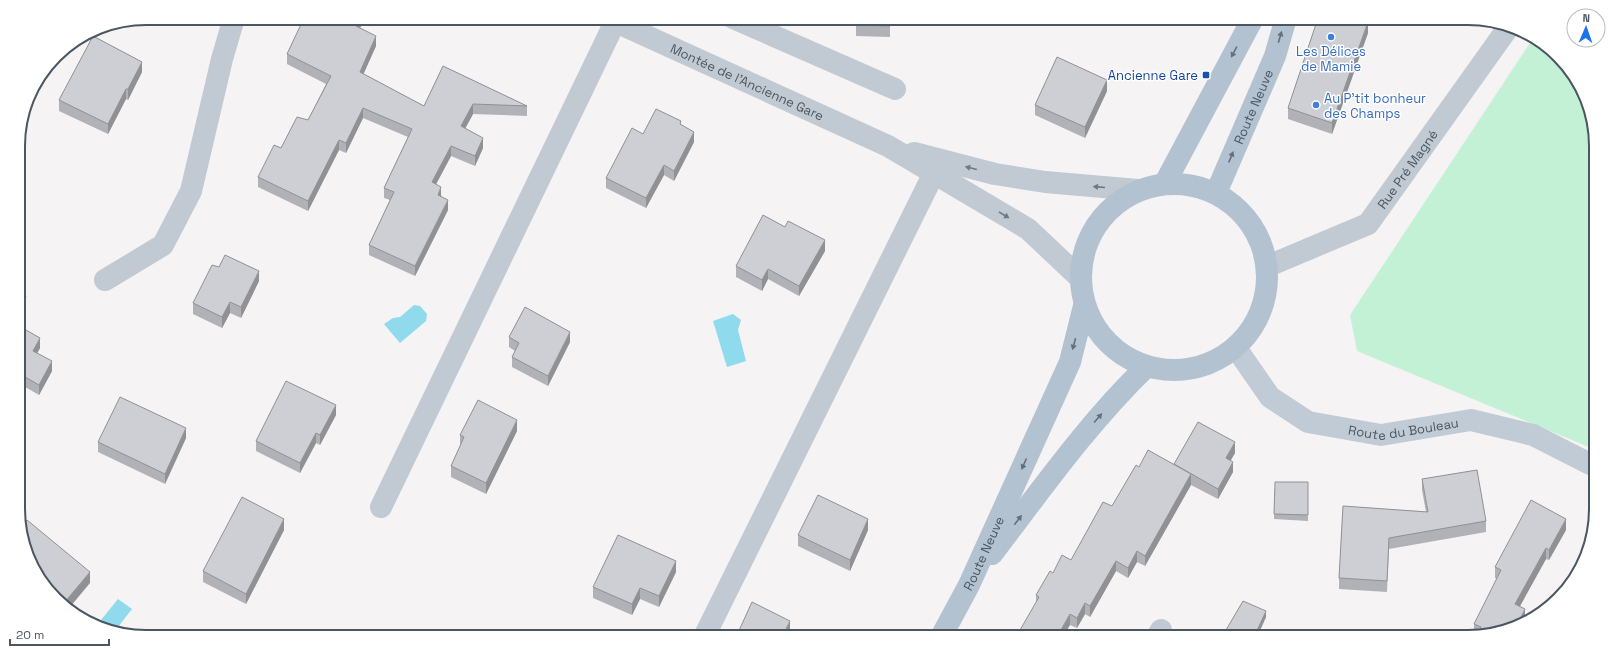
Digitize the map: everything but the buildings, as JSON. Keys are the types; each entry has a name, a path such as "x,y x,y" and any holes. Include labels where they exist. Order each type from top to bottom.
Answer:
{"main road":[{"path":"1165,183 1249,25"},
{"name":"Route Neuve","path":"1216,193 1275,56 1284,25"},
{"path":"1165,183 1191,185 1216,193 1241,211 1259,236 1268,266 1266,296 1264,303 1255,324 1236,348 1209,365 1177,372 1146,367 1119,353 1098,333 1084,306 1080,278 1084,249 1096,224 1115,204 1138,190 1165,183"},
{"name":"Route Neuve","path":"969,585 1070,362 1084,306"},
{"name":"Route du Bouleau","path":"1236,348 1270,397 1308,422 1381,435 1471,420 1533,435 1589,463"},
{"name":"Route Neuve","path":"969,585 1077,442 1146,367"},
{"path":"945,630 969,585"}],"street":[{"path":"105,280 163,245 191,191 222,59 232,25"},
{"path":"381,507 609,25"},
{"name":"Montée de l'Ancienne Gare","path":"622,25 888,146 1028,229 1080,278"},
{"path":"749,25 895,89"},
{"name":"Rue Pré Magné","path":"1268,266 1368,224 1506,31"},
{"name":"Montée de l'Ancienne Gare","path":"888,146 995,174 1045,182 1138,190"},
{"path":"707,630 934,173"}],"green space":[{"path":"1531,42 1535,45 1559,66 1573,86 1580,100 1588,130 1589,447 1357,351 1350,315"}],"water":[{"path":"414,305 420,306 427,314 426,321 400,343 384,324 393,318 400,317"},
{"path":"733,314 741,320 738,330 746,361 727,367 713,321"},
{"path":"118,599 132,609 118,627 100,621"}],"place":[{"name":"Les Délices de Mamie","path":"1331,37"},
{"name":"Ancienne Gare","path":"1206,75"},
{"name":"Au P'tit bonheur des Champs","path":"1316,105"}]}
